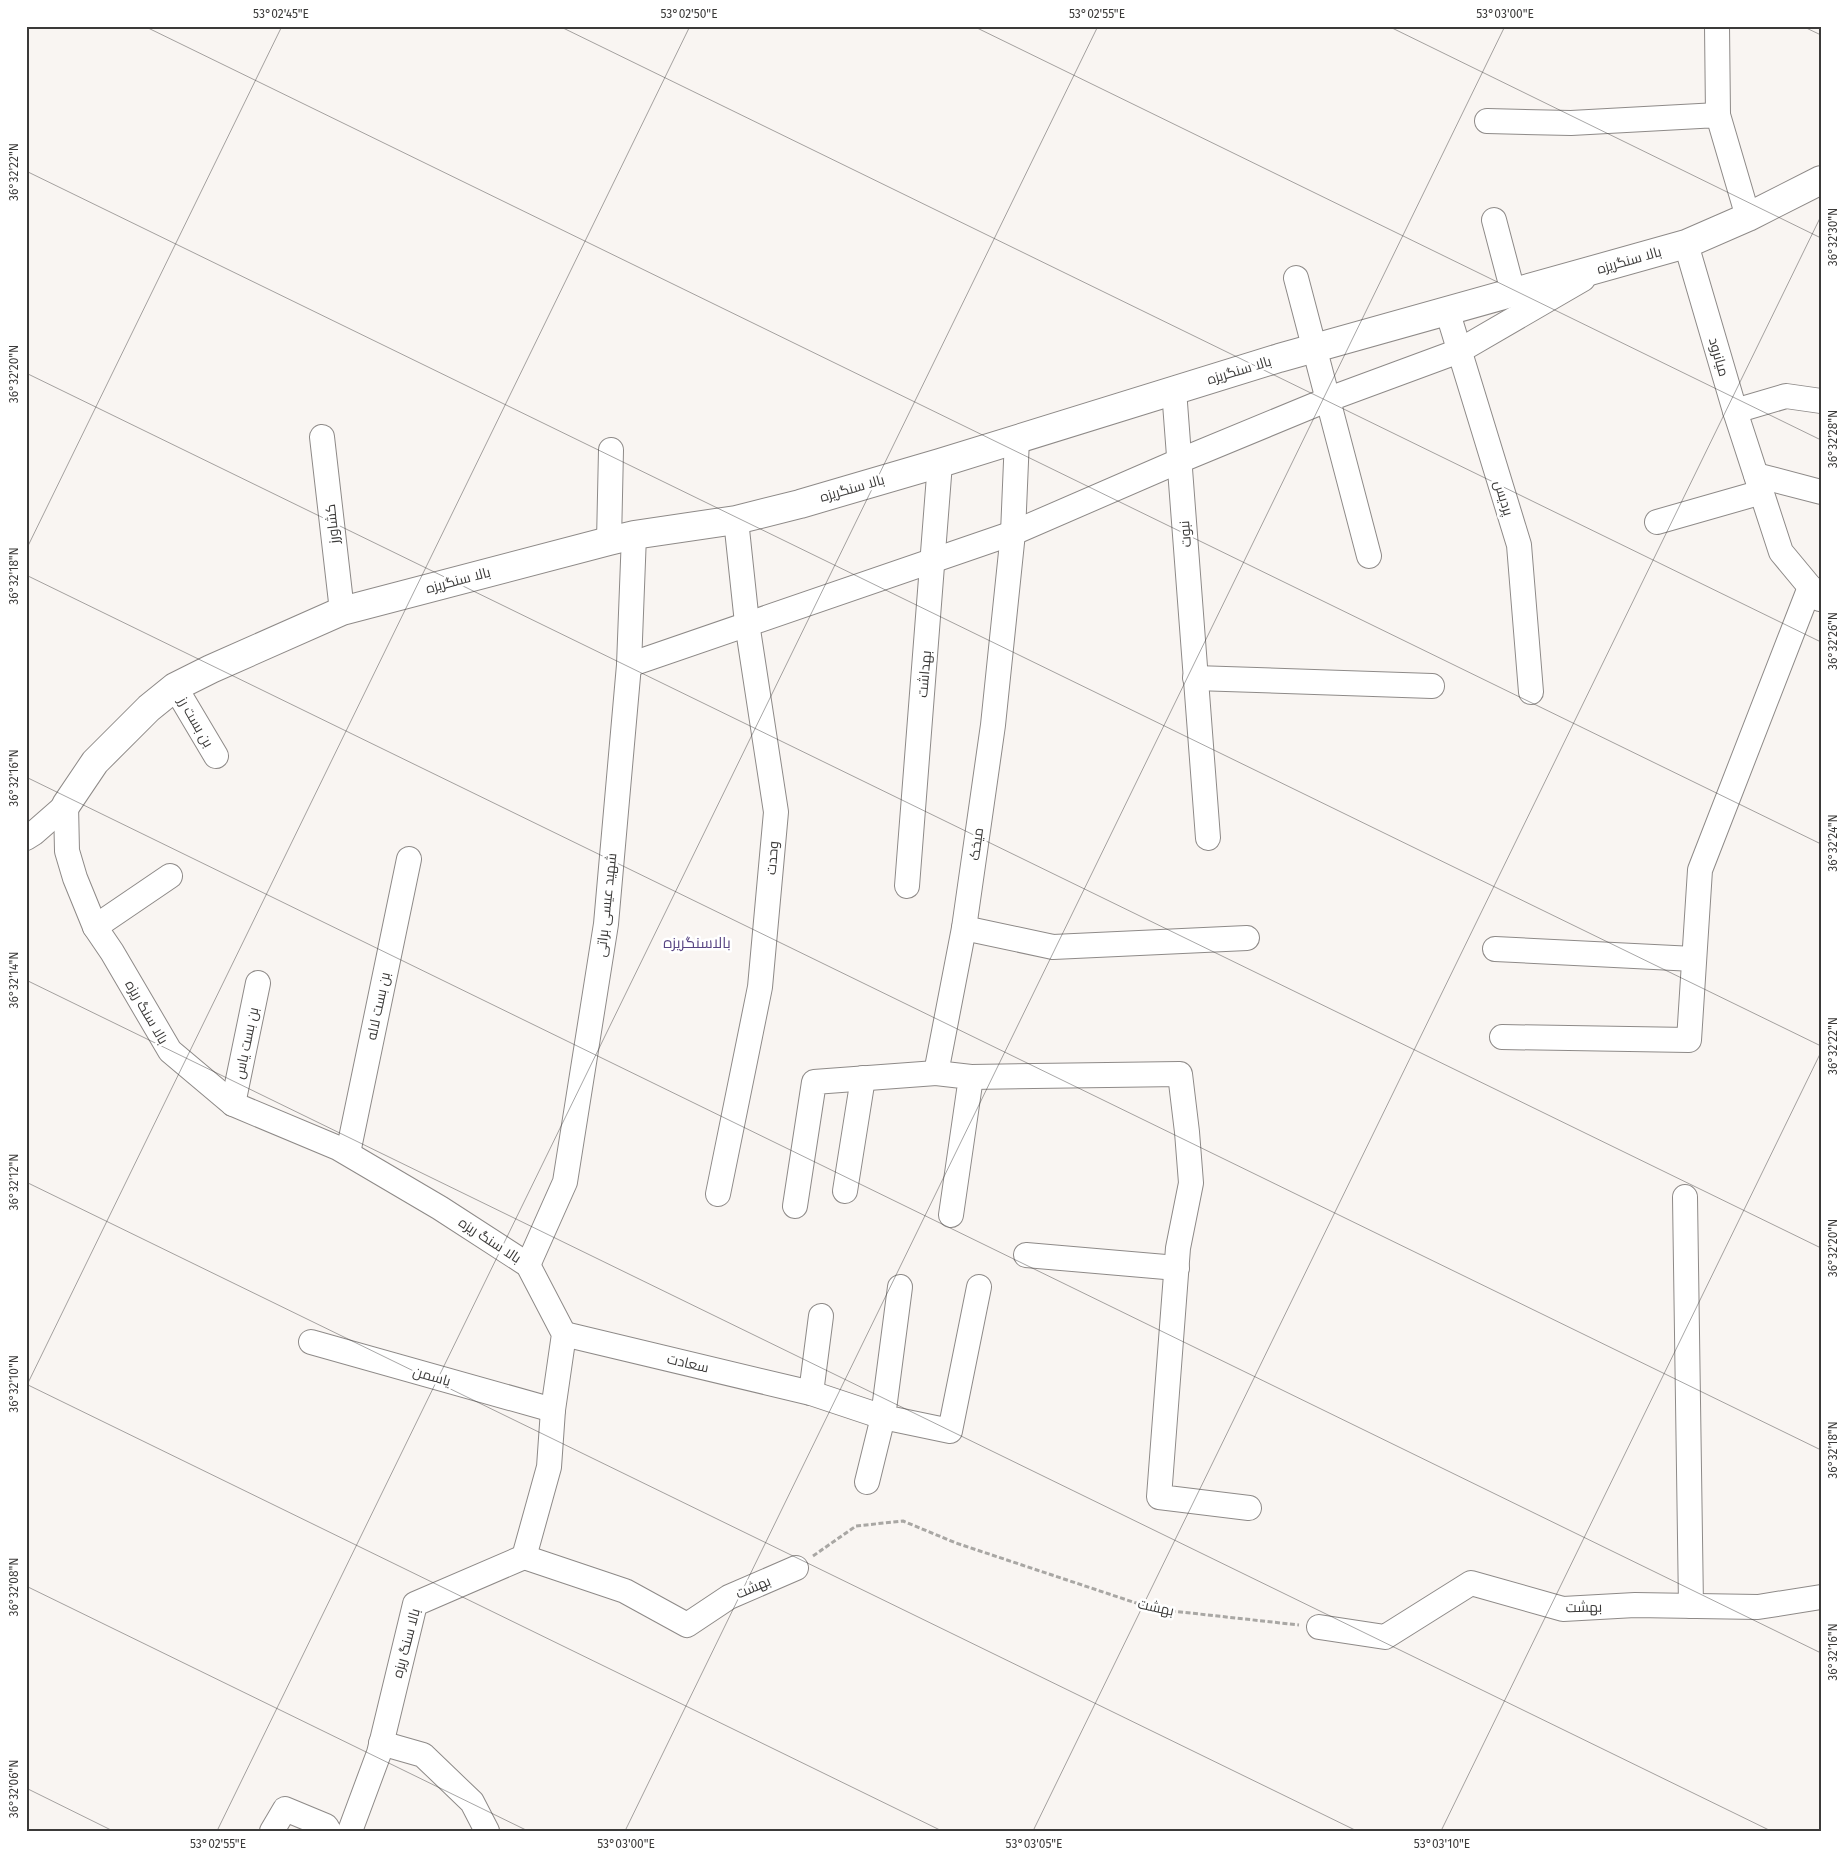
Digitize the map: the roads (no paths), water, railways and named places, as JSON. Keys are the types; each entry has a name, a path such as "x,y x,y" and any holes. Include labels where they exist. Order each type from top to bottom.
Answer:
{"street":[{"path":"1717,26 1718,115 1748,217"},
{"path":"1487,121 1570,123 1718,115"},
{"path":"1686,244 1748,217 1821,180"},
{"path":"1494,220 1512,292"},
{"name":"بالا سنگریزه","path":"66,805 95,762 113,742 149,708 176,687 342,611 622,538 736,520 800,504 1315,348 1686,244"},
{"name":"میانرود","path":"1686,244 1735,411 1781,552 1815,594"},
{"path":"629,665 1013,533 1179,460 1328,399 1459,351 1600,268"},
{"path":"1296,278 1369,556"},
{"name":"پردیس","path":"1447,310 1519,545 1531,692"},
{"name":"نبوت","path":"1174,390 1208,838"},
{"path":"1735,411 1786,396 1821,401"},
{"name":"کشاورز","path":"322,437 342,611"},
{"name":"میخک","path":"936,1073 964,928 993,725 1013,533 1017,438"},
{"name":"شهید عیسی براتی","path":"528,1265 565,1182 606,924 629,665 622,538 611,450"},
{"name":"بهداشت","path":"907,886 940,462"},
{"path":"1657,522 1759,484 1821,492"},
{"name":"وحدت","path":"718,1194 760,988 776,812 747,623 736,520"},
{"path":"1502,1037 1689,1040 1700,870 1815,594"},
{"path":"1195,678 1432,686"},
{"name":"بن بست رز","path":"176,687 216,756"},
{"path":"26,838 34,834 66,805"},
{"name":"بالا سنگ ریزه","path":"66,805 67,851 75,878 95,927 112,952 170,1051 233,1104 348,1153 440,1208 528,1265 564,1334"},
{"name":"بن بست لاله","path":"348,1153 409,859"},
{"path":"95,927 170,876"},
{"path":"964,928 1053,947 1247,938"},
{"path":"1495,949 1694,959"},
{"name":"بن بست یاس","path":"233,1104 258,982"},
{"path":"795,1206 814,1082 936,1073 971,1077 1180,1074 1187,1132 1190,1183 1178,1248 1160,1497 1248,1508"},
{"path":"951,1215 971,1077"},
{"path":"845,1191 863,1078"},
{"path":"1685,1196 1691,1606"},
{"path":"1026,1256 1177,1268"},
{"path":"868,1482 883,1417 900,1287"},
{"name":"سعادت","path":"564,1334 811,1393 883,1417 950,1431 979,1287"},
{"path":"811,1393 821,1316"},
{"path":"524,1557 550,1467 553,1410 564,1334"},
{"name":"یاسمن","path":"310,1342 553,1410"},
{"name":"بالا سنگ ریزه","path":"350,1831 381,1743 415,1604 524,1557"},
{"name":"بهشت","path":"524,1557 625,1591 688,1625 729,1597 796,1568"},
{"name":"بهشت","path":"1319,1628 1385,1638 1471,1582 1563,1609 1635,1605 1758,1607 1821,1597"},
{"path":"381,1743 423,1755 472,1802 487,1831"},
{"path":"272,1831 285,1809 326,1826 329,1831"}],"district":[{"name":"بالاسنگریزه","path":"697,943"}]}
